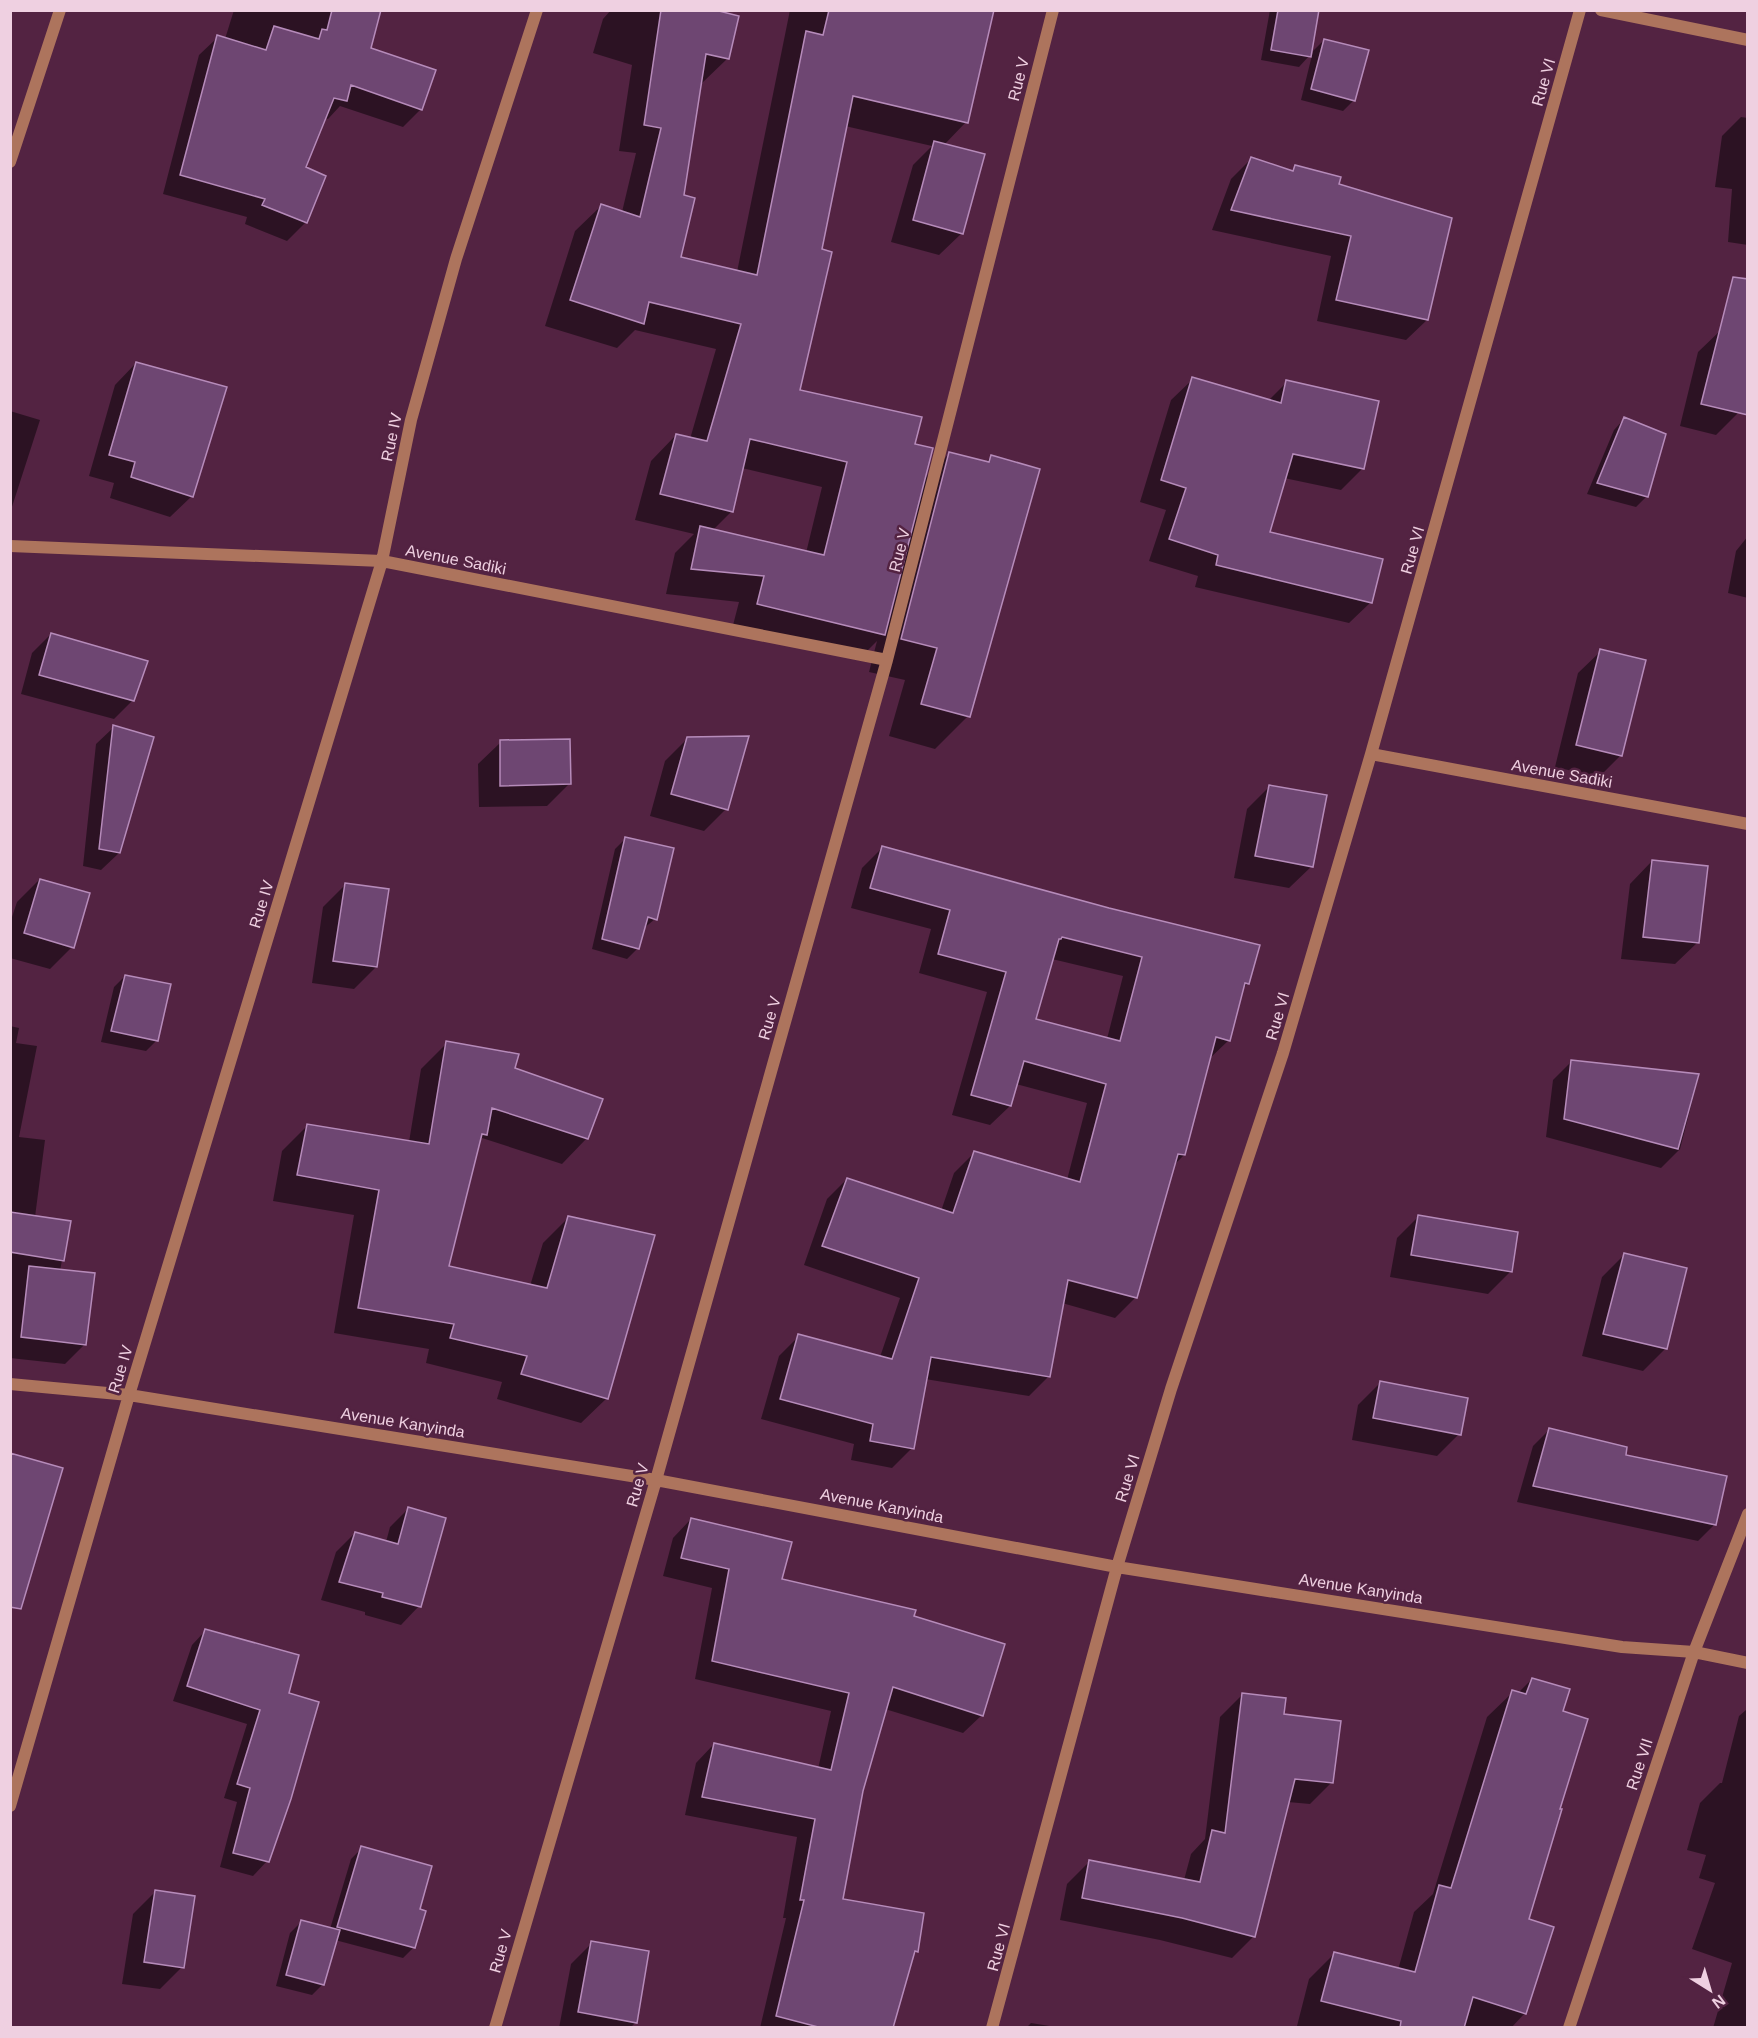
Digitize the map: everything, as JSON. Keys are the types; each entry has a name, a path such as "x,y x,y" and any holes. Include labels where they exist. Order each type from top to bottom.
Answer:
{"street":[{"path":"10,162 60,10"},
{"name":"Rue IV","path":"10,1806 129,1395 382,561 414,409 456,259 537,10"},
{"name":"Rue V","path":"495,2028 656,1480 888,660 1053,10"},
{"name":"Rue VI","path":"992,2028 1118,1567 1175,1377 1283,1053 1371,754 1580,10"},
{"path":"1601,10 1748,40"},
{"name":"Avenue Sadiki","path":"10,546 382,561 888,660"},
{"name":"Avenue Sadiki","path":"1371,754 1748,824"},
{"name":"Avenue Kanyinda","path":"10,1384 129,1395 656,1480 1118,1567 1622,1647 1694,1652 1748,1663"},
{"name":"Rue VII","path":"1569,2028 1694,1652 1748,1514"}],"building":[{"path":"332,10 381,10 371,48 436,70 422,110 351,85 347,101 334,98 306,167 326,176 307,223 262,205 265,199 180,175 217,35 266,50 274,26 319,39 322,29 327,30"},
{"path":"661,10 715,10 739,16 729,59 706,54 684,195 695,198 681,257 757,275 806,31 823,35 829,10 994,10 968,123 853,96 822,249 832,252 800,390 922,417 915,444 933,448 885,635 757,604 764,576 691,569 700,526 824,555 847,462 750,439 733,512 660,494 676,434 707,441 741,324 649,302 644,324 570,300 601,204 640,217 661,128 644,125"},
{"path":"1278,10 1319,10 1311,57 1271,50"},
{"path":"1324,39 1369,50 1355,101 1311,89"},
{"path":"934,141 985,154 963,234 913,220"},
{"path":"1251,157 1293,171 1295,165 1341,177 1339,184 1452,218 1428,320 1336,300 1351,236 1231,210"},
{"path":"1733,277 1748,279 1748,415 1701,404"},
{"path":"136,362 227,387 193,497 131,477 135,462 109,455"},
{"path":"1192,377 1281,403 1286,380 1379,401 1364,469 1293,454 1270,532 1383,559 1372,603 1216,565 1218,555 1169,539 1186,488 1161,480"},
{"path":"1624,417 1666,434 1648,497 1597,483"},
{"path":"949,452 989,462 991,455 1040,469 970,717 921,704 937,648 901,639"},
{"path":"51,633 148,661 134,701 39,675"},
{"path":"1600,649 1646,660 1622,756 1576,745"},
{"path":"113,725 154,737 120,853 99,849"},
{"path":"749,736 728,810 671,794 687,737"},
{"path":"570,739 571,784 500,786 500,740"},
{"path":"1269,785 1327,795 1313,867 1255,856"},
{"path":"625,837 674,848 657,920 648,917 639,949 602,939"},
{"path":"882,846 1109,908 1260,945 1249,984 1245,983 1230,1041 1216,1037 1185,1155 1178,1154 1137,1298 1068,1280 1050,1377 931,1357 914,1449 870,1441 873,1424 780,1399 798,1334 892,1359 919,1278 822,1246 847,1178 953,1213 974,1151 1080,1182 1106,1084 1024,1061 1011,1106 971,1095 1006,972 938,954 950,910 870,888","holes":["1062,937 1142,957 1120,1041 1036,1019 1059,939"]},
{"path":"1652,860 1708,866 1699,943 1643,937"},
{"path":"40,879 90,893 74,948 24,933"},
{"path":"345,883 389,889 377,967 333,961"},
{"path":"125,975 171,984 158,1041 111,1031"},
{"path":"446,1041 519,1054 515,1068 603,1099 588,1139 492,1108 487,1135 482,1134 449,1266 547,1288 568,1216 655,1235 608,1399 521,1374 527,1356 450,1338 454,1324 358,1308 379,1190 297,1175 307,1124 429,1144"},
{"path":"1571,1060 1699,1074 1678,1149 1564,1119"},
{"path":"10,1212 71,1221 64,1261 10,1252"},
{"path":"1418,1215 1518,1232 1512,1272 1411,1255"},
{"path":"1624,1253 1687,1268 1667,1349 1603,1334"},
{"path":"29,1266 95,1273 86,1345 21,1337"},
{"path":"1380,1381 1468,1398 1461,1435 1373,1418"},
{"path":"1549,1428 1627,1447 1626,1455 1727,1476 1716,1525 1533,1486"},
{"path":"10,1453 63,1468 21,1609 10,1607"},
{"path":"408,1507 446,1518 421,1607 382,1597 383,1593 339,1582 355,1532 398,1544"},
{"path":"691,1518 792,1542 782,1579 916,1610 914,1616 1005,1644 983,1716 893,1687 863,1791 843,1899 924,1913 918,1952 915,1951 893,2028 822,2028 776,2016 804,1900 800,1900 815,1819 702,1797 714,1743 831,1770 849,1693 712,1661 729,1569 681,1558"},
{"path":"205,1629 299,1655 289,1693 319,1702 291,1799 269,1862 233,1853 250,1788 237,1784 260,1710 187,1686"},
{"path":"1532,1678 1570,1689 1563,1711 1588,1719 1529,1919 1554,1927 1526,2014 1473,1997 1464,2028 1400,2028 1401,2021 1321,2001 1334,1952 1415,1972 1439,1885 1451,1888 1512,1690 1526,1694"},
{"path":"1242,1693 1286,1698 1284,1714 1341,1721 1333,1783 1295,1779 1255,1937 1182,1918 1082,1898 1089,1860 1200,1882 1212,1830 1225,1833"},
{"path":"361,1846 432,1866 420,1909 426,1911 415,1948 337,1927"},
{"path":"155,1890 195,1896 184,1968 144,1962"},
{"path":"301,1920 340,1930 324,1985 286,1975"},
{"path":"591,1941 649,1951 637,2023 578,2012"}]}
